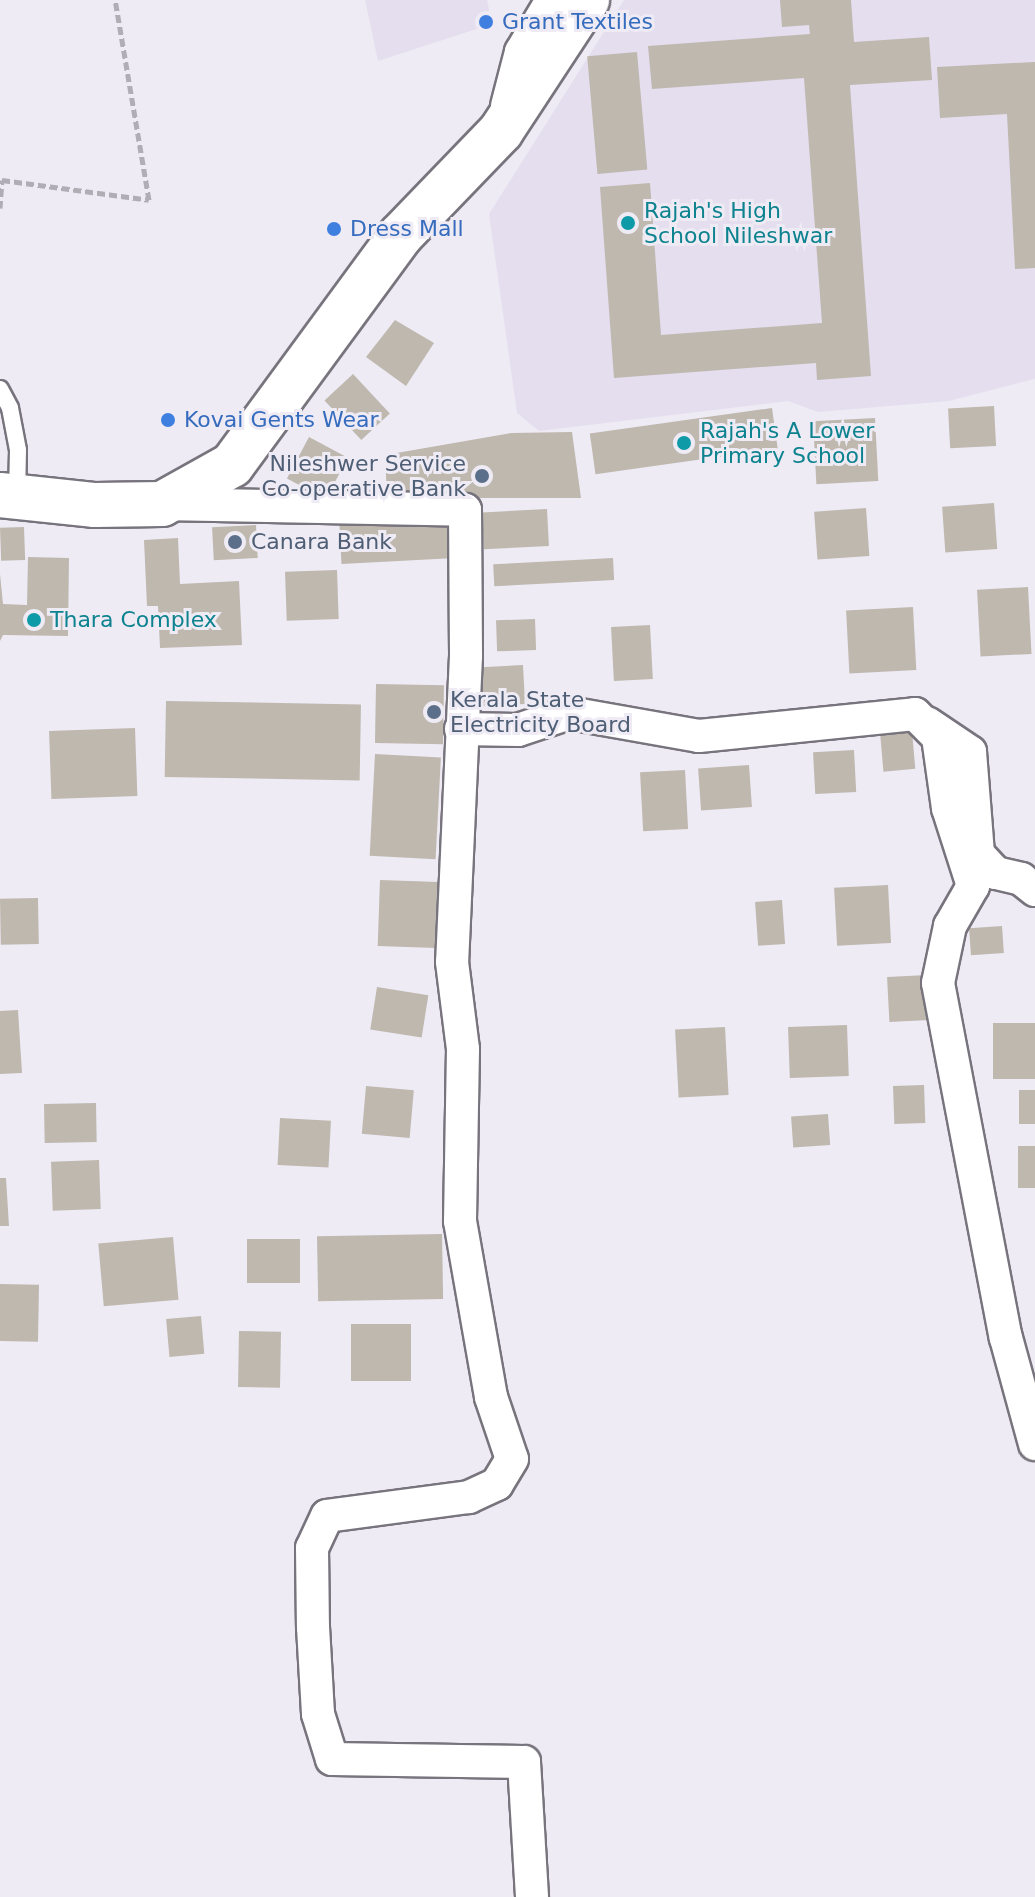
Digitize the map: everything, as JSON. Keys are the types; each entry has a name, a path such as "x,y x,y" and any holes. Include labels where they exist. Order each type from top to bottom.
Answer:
{"main road":[{"path":"8,495 95,505 162,504 232,465 401,235 501,131 587,0"}],"street":[{"path":"501,131 521,52 552,0"},
{"path":"162,504 465,510 469,554 452,962 463,1049 460,1221 491,1397 512,1459 497,1484 469,1497 327,1516 312,1548 318,1714 332,1759 524,1762 532,1897"},
{"path":"461,729 518,730 569,713 699,736 915,714 938,737 948,808 973,886 950,926 938,983 1006,1338 1035,1444"},
{"path":"921,721 947,732 970,752 978,854 996,873 1021,879 1035,890"}],"lane":[{"path":"0,389 10,408 18,450 8,495"}],"path":[{"path":"0,208 2,180 149,200 115,0"}],"shaded area":[{"path":"365,0 487,0 492,24 378,61"},
{"path":"624,0 1035,0 1035,379 949,401 818,412 788,401 539,431 517,413 489,214"}],"building":[{"name":"Rajah's High School Nileshwar","path":"780,0 851,0 854,42 929,37 932,80 850,85 871,376 817,380 816,363 614,378 600,187 650,183 661,335 822,323 804,78 652,89 648,46 810,34 809,25 782,27"},
{"name":"Rajah's High School Nileshwar","path":"637,52 647,170 597,174 587,56"},
{"path":"1035,62 1035,268 1015,269 1007,114 940,118 937,67"},
{"path":"395,320 434,343 406,386 366,357"},
{"path":"353,374 390,413 361,440 324,401"},
{"path":"994,406 996,446 950,448 948,408"},
{"name":"Rajah's A Lower Primary School","path":"772,408 778,449 595,474 590,434"},
{"path":"875,418 878,481 816,484 813,421"},
{"name":"Nileshwer Service Co-operative Bank","path":"572,432 581,498 387,498 385,455 511,433"},
{"path":"309,437 348,458 326,499 287,478"},
{"path":"994,503 997,549 945,553 942,507"},
{"path":"866,508 869,556 817,560 814,512"},
{"path":"547,509 549,546 484,549 482,512"},
{"path":"453,513 455,558 342,564 339,519"},
{"name":"Canara Bank","path":"256,525 258,558 214,560 212,527"},
{"path":"24,527 25,560 1,561 0,528"},
{"path":"178,538 180,584 239,581 242,645 160,648 158,606 147,606 144,540"},
{"name":"Thara Complex","path":"28,557 69,558 68,636 3,635 0,641 0,574 3,604 27,605"},
{"path":"613,558 614,580 494,586 493,564"},
{"path":"337,570 339,619 287,621 285,572"},
{"path":"1028,587 1032,654 981,657 977,590"},
{"path":"913,607 916,670 849,673 846,611"},
{"path":"535,619 536,650 497,651 496,620"},
{"path":"650,625 653,679 614,681 611,627"},
{"path":"523,665 525,704 483,706 481,667"},
{"path":"376,684 444,685 443,744 375,743"},
{"path":"166,701 361,704 360,780 165,777"},
{"path":"135,728 137,796 51,799 49,731"},
{"path":"912,731 915,769 883,772 880,734"},
{"path":"854,750 856,792 815,794 813,752"},
{"path":"375,754 441,757 436,859 370,856"},
{"path":"749,765 752,807 701,810 698,769"},
{"path":"685,770 688,829 643,831 640,772"},
{"path":"380,880 446,882 444,948 378,946"},
{"path":"888,885 891,943 837,946 834,888"},
{"path":"38,898 39,944 1,945 0,899"},
{"path":"782,900 785,944 758,946 755,902"},
{"path":"1002,926 1004,953 971,955 969,928"},
{"path":"927,975 929,1020 889,1022 887,977"},
{"path":"377,987 428,995 422,1038 370,1029"},
{"path":"18,1010 22,1073 0,1074 0,1011"},
{"path":"993,1023 1035,1023 1035,1079 993,1079"},
{"path":"847,1025 849,1076 790,1078 788,1027"},
{"path":"725,1027 729,1095 679,1098 675,1030"},
{"path":"924,1085 925,1123 894,1124 893,1086"},
{"path":"366,1086 414,1090 410,1138 362,1134"},
{"path":"1019,1090 1035,1090 1035,1124 1019,1124"},
{"path":"96,1103 97,1142 45,1143 44,1104"},
{"path":"828,1114 830,1145 793,1148 791,1117"},
{"path":"280,1118 331,1121 328,1168 278,1165"},
{"path":"1018,1146 1035,1146 1035,1188 1018,1188"},
{"path":"99,1160 101,1209 53,1211 51,1162"},
{"path":"0,1178 6,1178 9,1226 0,1226"},
{"path":"442,1234 443,1299 318,1301 317,1236"},
{"path":"173,1237 178,1300 104,1306 98,1244"},
{"path":"247,1239 300,1239 300,1283 247,1283"},
{"path":"0,1284 39,1285 38,1342 0,1341"},
{"path":"201,1316 204,1354 169,1357 166,1319"},
{"path":"351,1324 411,1324 411,1381 351,1381"},
{"path":"239,1331 281,1332 280,1388 238,1387"}],"place":[{"name":"Grant Textiles","path":"486,22"},
{"name":"Rajah's High School Nileshwar","path":"628,223"},
{"name":"Dress Mall","path":"334,229"},
{"name":"Kovai Gents Wear","path":"168,420"},
{"name":"Rajah's A Lower Primary School","path":"684,443"},
{"name":"Nileshwer Service Co-operative Bank","path":"482,476"},
{"name":"Canara Bank","path":"235,542"},
{"name":"Thara Complex","path":"34,620"},
{"name":"Kerala State Electricity Board","path":"434,712"}]}
